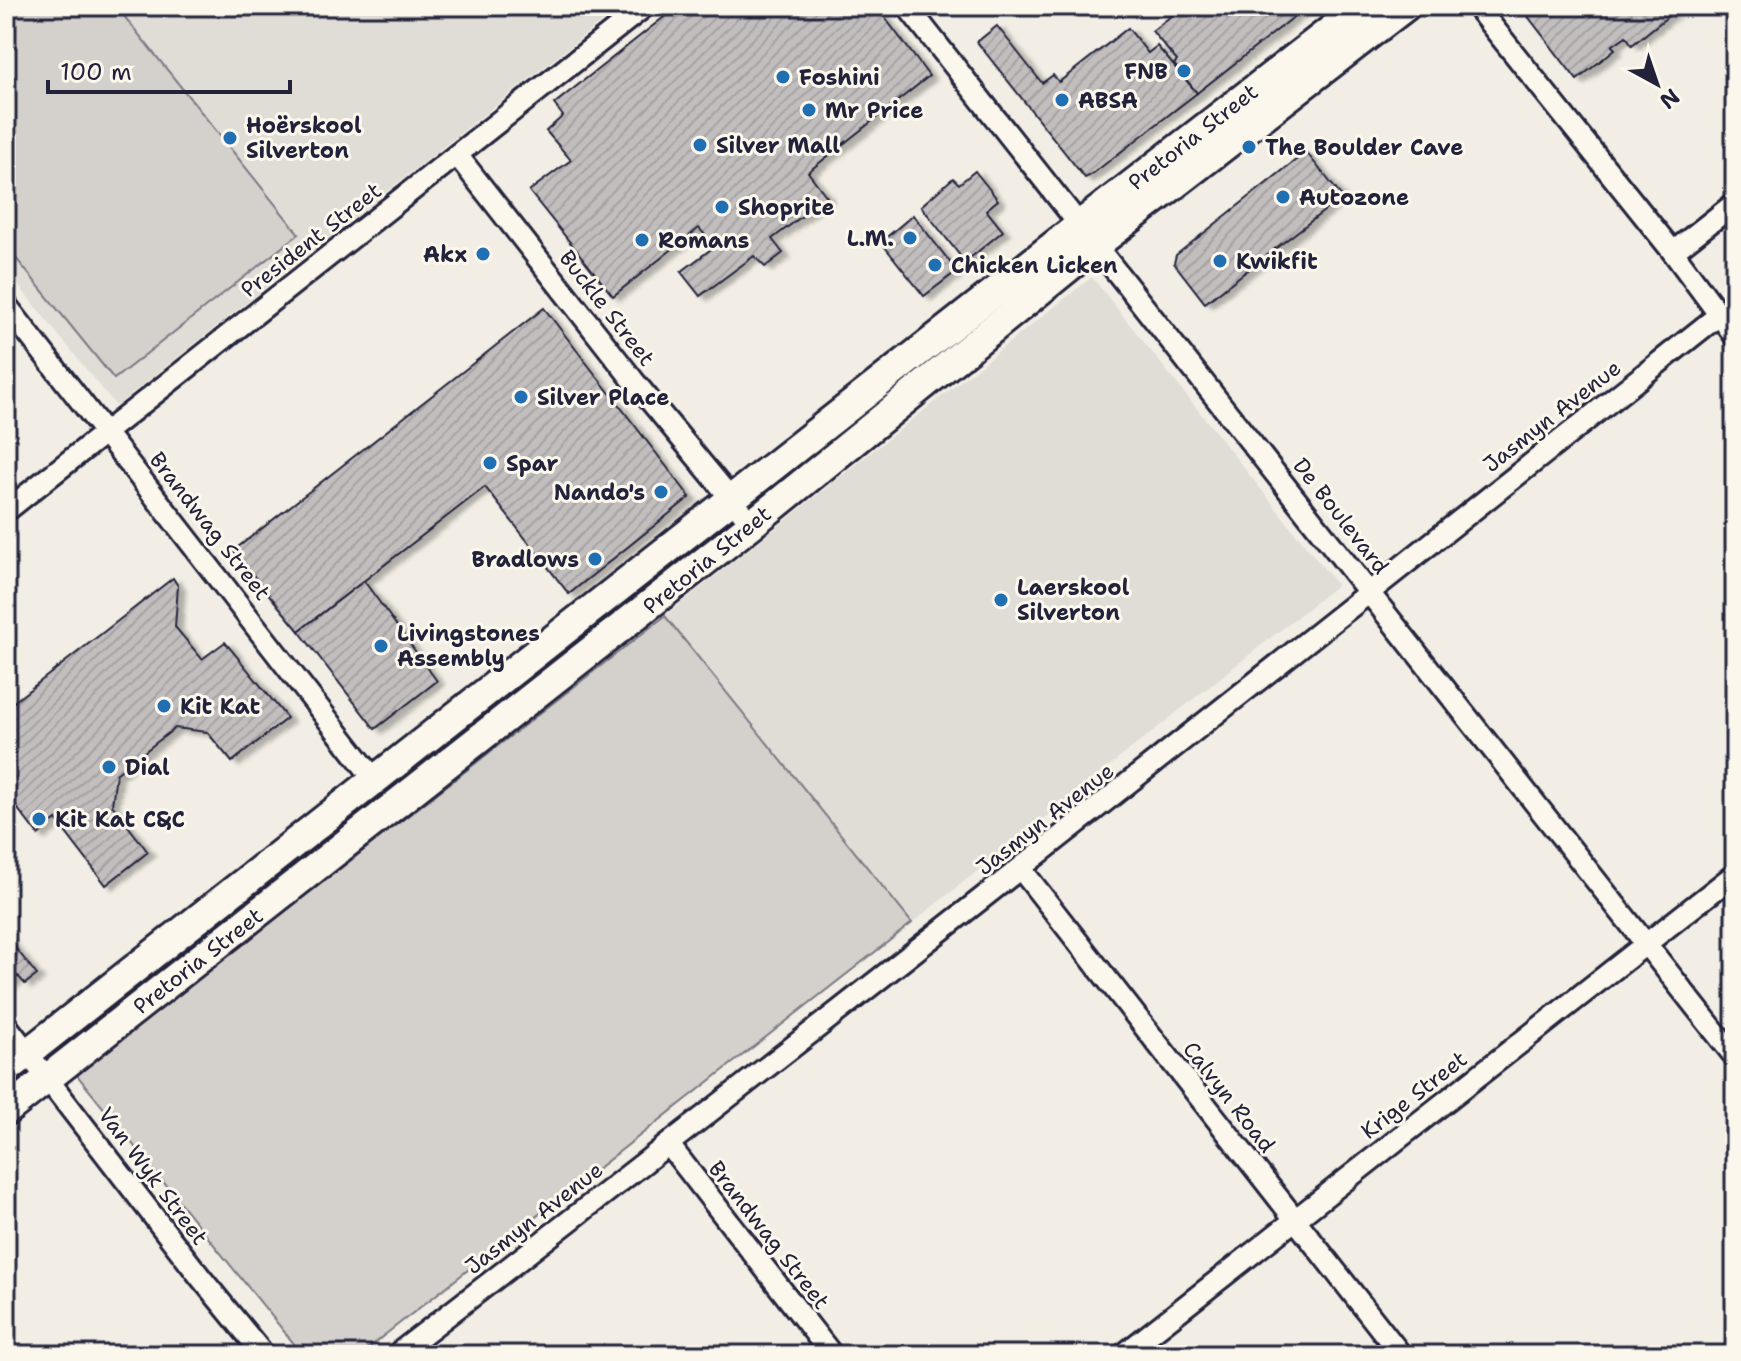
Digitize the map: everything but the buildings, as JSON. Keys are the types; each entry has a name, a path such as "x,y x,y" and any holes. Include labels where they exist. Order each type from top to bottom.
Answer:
{"main road":[{"name":"Pretoria Street","path":"6,1111 752,524 1088,234 1362,6"},
{"name":"Pretoria Street","path":"17,1062 730,499 1088,234 1406,6"},
{"path":"480,696 489,699 505,693 672,566 687,561 706,561"}],"street":[{"name":"President Street","path":"6,511 645,6"},
{"name":"De Boulevard","path":"907,6 1735,1057"},
{"path":"1476,6 1673,252 1735,336"},
{"name":"Buckle Street","path":"457,155 633,380 752,524"},
{"path":"1673,252 1735,203"},
{"name":"Brandwag Street","path":"6,305 374,779"},
{"name":"Jasmyn Avenue","path":"396,1355 1021,869 1719,315"},
{"name":"Calvyn Road","path":"1021,869 1401,1355"},
{"name":"Krige Street","path":"1123,1355 1735,874"},
{"name":"Van Wyk Street","path":"6,1025 17,1062 47,1078 264,1355"},
{"name":"Brandwag Street","path":"669,1145 832,1355"}],"shaded area":[{"name":"Hoërskool Silverton","path":"6,6 621,6 116,406 6,270"},
{"path":"6,6 116,6 299,234 114,379 6,246"},
{"name":"Laerskool Silverton","path":"1092,277 1337,585 912,923 665,616"},
{"path":"665,616 912,923 359,1355 303,1355 76,1074"}],"place":[{"name":"FNB","path":"1184,71"},
{"name":"Foshini","path":"783,77"},
{"name":"ABSA","path":"1062,100"},
{"name":"Mr Price","path":"809,110"},
{"name":"Hoërskool Silverton","path":"230,138"},
{"name":"Silver Mall","path":"700,145"},
{"name":"The Boulder Cave","path":"1249,147"},
{"name":"Autozone","path":"1283,197"},
{"name":"Shoprite","path":"722,207"},
{"name":"L.M.","path":"910,238"},
{"name":"Romans","path":"642,240"},
{"name":"Akx","path":"483,254"},
{"name":"Kwikfit","path":"1220,261"},
{"name":"Chicken Licken","path":"935,265"},
{"name":"Silver Place","path":"521,397"},
{"name":"Spar","path":"490,463"},
{"name":"Nando's","path":"661,492"},
{"name":"Bradlows","path":"595,559"},
{"name":"Laerskool Silverton","path":"1001,600"},
{"name":"Livingstones Assembly","path":"381,646"},
{"name":"Kit Kat","path":"164,706"},
{"name":"Dial","path":"109,767"},
{"name":"Kit Kat C&C","path":"39,819"}]}
